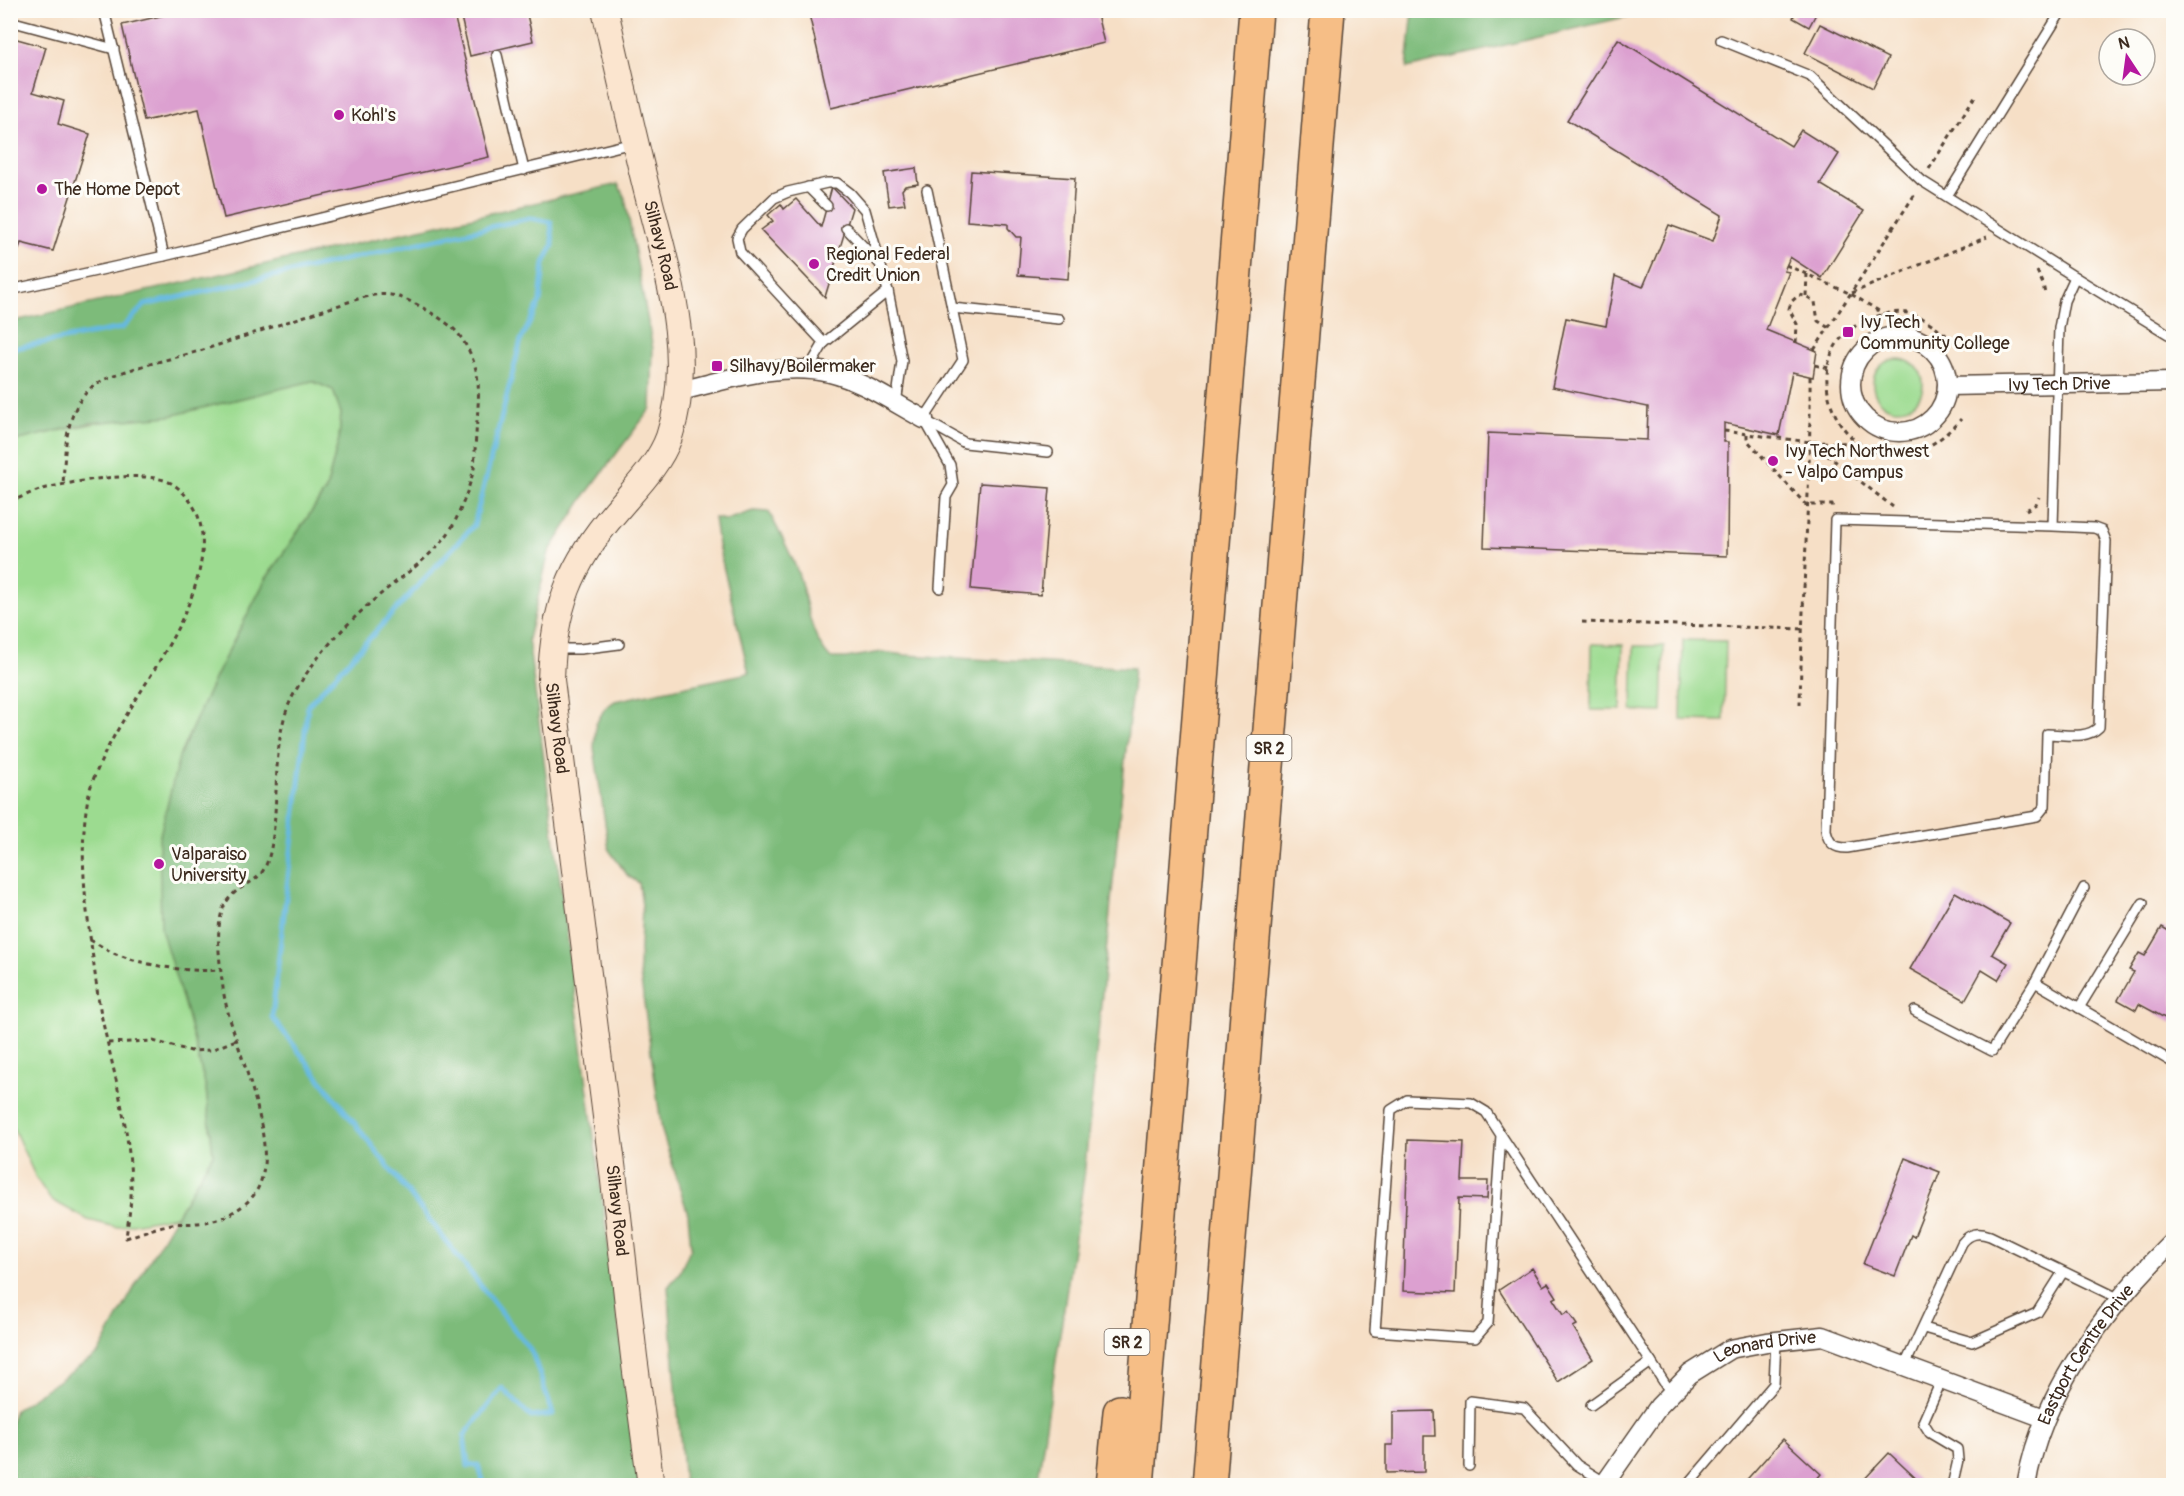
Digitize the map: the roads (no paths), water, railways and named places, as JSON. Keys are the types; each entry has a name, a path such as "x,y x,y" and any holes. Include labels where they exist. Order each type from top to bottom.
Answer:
{"highway":[{"name":"SR 2","path":"1113,1485 1132,1292 1160,1202 1256,10"},
{"name":"SR 2","path":"1209,1485 1328,10"},
{"path":"1137,1485 1160,1202"}],"street":[{"name":"Silhavy Road","path":"605,10 672,293 680,347 680,391 668,438 652,468 600,529 581,556 566,590 556,624 551,680 614,1172 634,1357 651,1485"},
{"path":"1894,336 1911,338 1926,345 1937,356 1945,370 1947,387 1943,403 1934,416 1922,426 1906,432 1891,432 1876,427 1855,405 1851,390 1852,375 1857,360 1880,340 1894,336"},
{"path":"680,391 785,369 808,370 830,373 854,382 924,419"},
{"name":"Ivy Tech Drive","path":"1947,387 2174,382"},
{"name":"Eastport Centre Drive","path":"2026,1485 2044,1418 2080,1353 2120,1299 2174,1240"},
{"name":"Leonard Drive","path":"1606,1484 1659,1406 1690,1374 1730,1349 1776,1341 1823,1336 2044,1418"}],"lane":[{"path":"104,10 164,256"},
{"path":"1947,196 2062,10"},
{"path":"10,21 114,49"},
{"path":"1720,40 1810,76 1922,181 2168,334 2174,335"},
{"path":"498,55 524,170"},
{"path":"10,290 164,256 636,143"},
{"path":"824,343 740,252 737,238 742,229 774,198 808,187 837,183 850,193 865,210 888,291 902,361 896,404"},
{"path":"808,187 827,206"},
{"path":"924,419 963,360 927,190"},
{"path":"846,228 881,266"},
{"path":"2053,526 2059,328 2064,301 2075,277"},
{"path":"808,370 824,343 888,291"},
{"path":"952,308 1059,319"},
{"path":"924,419 965,443 1048,452"},
{"path":"924,419 950,465 952,485 946,497 940,588"},
{"path":"1835,520 2053,526 2094,528 2102,531 2106,541 2099,727 2093,733 2082,735 2047,734 2045,806 2037,816 1847,848 1832,845 1826,830 1835,520"},
{"path":"552,649 580,649 619,644"},
{"path":"1915,1011 1992,1051 2035,982 2084,888"},
{"path":"2079,1008 2143,903"},
{"path":"2035,982 2174,1064"},
{"path":"1501,1135 1488,1323 1475,1338 1375,1331 1391,1110 1407,1100 1471,1103 1486,1113 1501,1135 1651,1362 1671,1393"},
{"path":"1905,1365 1962,1243 1974,1234 1990,1236 2120,1299"},
{"path":"1924,1328 1972,1342 2037,1312 2063,1272"},
{"path":"1687,1485 1774,1384 1776,1341"},
{"path":"1591,1405 1651,1362"},
{"path":"1942,1379 1923,1422 1930,1432 1957,1449 1958,1460 1952,1485"},
{"path":"1468,1466 1470,1401 1524,1408 1577,1465 1606,1484"}],"waterway":[{"path":"10,349 122,328 145,305 530,218 551,222 553,245 544,263 540,302 521,340 474,525 308,705 272,1017 532,1352 553,1414 531,1417 502,1388 464,1436 468,1466 478,1465 485,1486"}],"place":[{"name":"Kohl's","path":"339,115"},
{"name":"The Home Depot","path":"42,189"},
{"name":"Regional Federal Credit Union","path":"814,264"},
{"name":"Ivy Tech Community College","path":"1848,332"},
{"name":"Silhavy/Boilermaker","path":"717,366"},
{"name":"Ivy Tech Northwest - Valpo Campus","path":"1773,461"},
{"name":"Valparaiso University","path":"159,864"}]}
